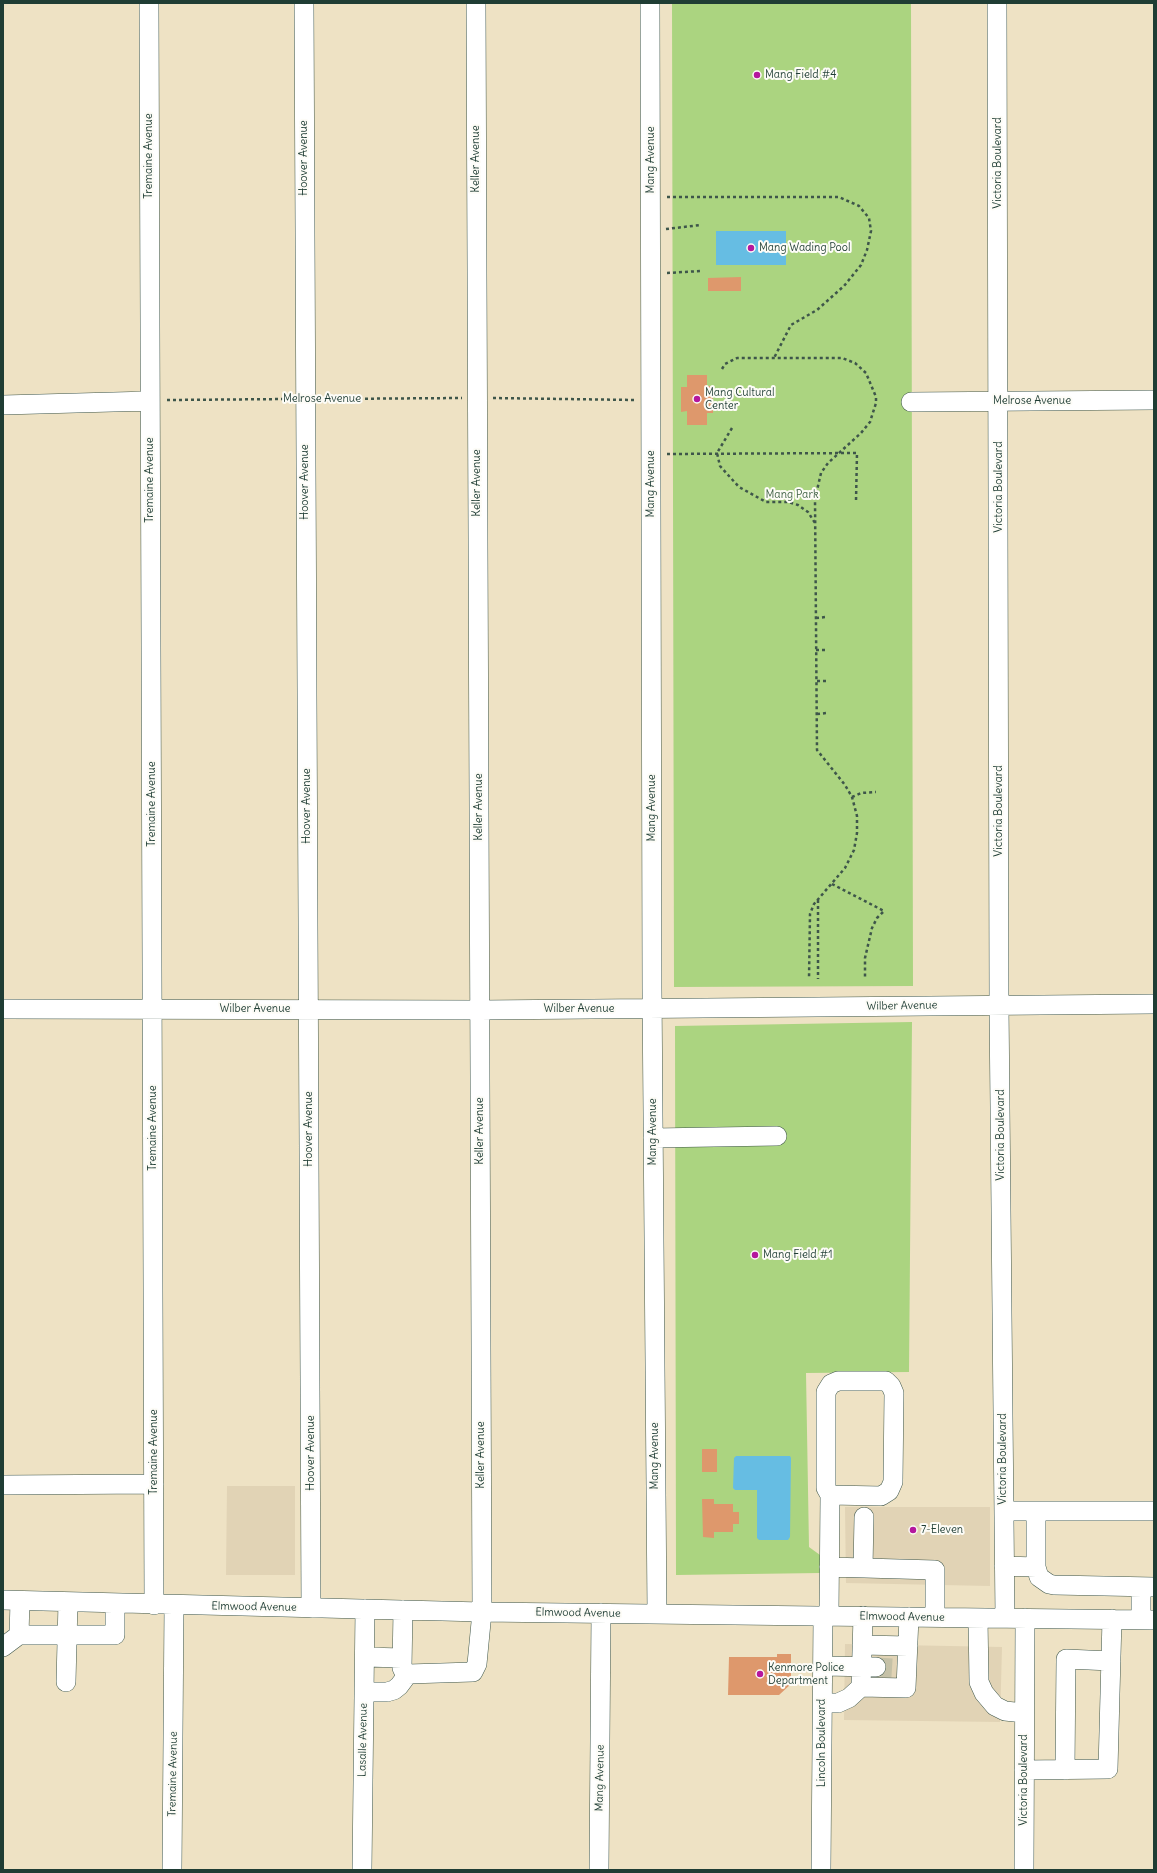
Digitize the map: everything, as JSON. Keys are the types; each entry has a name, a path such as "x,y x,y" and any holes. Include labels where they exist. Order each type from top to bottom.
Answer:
{"street":[{"name":"Tremaine Avenue","path":"149,3 154,1605"},
{"name":"Hoover Avenue","path":"304,3 311,1608"},
{"name":"Keller Avenue","path":"405,1666 473,1672 477,1664 482,1612 476,3"},
{"name":"Mang Avenue","path":"650,3 652,1008 656,1614"},
{"name":"Victoria Boulevard","path":"997,3 999,1005 1005,1618"},
{"name":"Melrose Avenue","path":"911,402 1154,400"},
{"path":"3,405 150,401"},
{"name":"Wilber Avenue","path":"3,1009 480,1010 1154,1004"},
{"path":"653,1138 667,1139 778,1136"},
{"name":"Lincoln Boulevard","path":"822,1870 823,1666 829,1567 830,1495 826,1488 826,1392 831,1384 838,1381 886,1381 891,1386 894,1393 894,1482 889,1491 881,1496 830,1495"},
{"path":"3,1485 154,1484"},
{"path":"1004,1511 1154,1511"},
{"path":"1036,1511 1036,1567 1039,1577 1049,1584 1054,1585 1148,1587 1147,1620"},
{"path":"863,1568 864,1517"},
{"path":"1004,1566 1036,1567"},
{"path":"829,1567 935,1570 935,1617"},
{"path":"11,1601 19,1635"},
{"name":"Elmwood Avenue","path":"11,1601 482,1612 1147,1620"},
{"path":"66,1682 68,1602"},
{"path":"3,1646 19,1635 114,1635 115,1604"},
{"name":"Tremaine Avenue","path":"172,1870 174,1605"},
{"name":"Lasalle Avenue","path":"362,1870 365,1609"},
{"path":"364,1692 387,1692 394,1690 399,1686 405,1666 403,1610"},
{"name":"Mang Avenue","path":"599,1870 601,1613"},
{"path":"861,1687 906,1688 862,1645 863,1616"},
{"path":"823,1703 838,1703 849,1698 908,1646 909,1617"},
{"path":"978,1618 979,1682 984,1693 995,1706 1005,1711 1024,1713"},
{"name":"Victoria Boulevard","path":"1024,1870 1025,1618"},
{"path":"1024,1770 1108,1770 1112,1619"},
{"path":"862,1645 908,1646"},
{"path":"365,1657 405,1666"},
{"path":"1065,1770 1066,1660 1111,1661"},
{"path":"823,1666 884,1667"}],"path":[{"path":"664,198 839,197 859,206 869,218 871,231 867,250 861,265 844,286 817,310 791,325 774,358"},
{"path":"664,230 701,225"},
{"path":"664,273 701,271"},
{"path":"722,369 725,364 737,358 842,358 855,363 866,373 876,397 870,422 861,433 837,453 821,473 815,499 817,750 846,785 852,797 857,816 857,833 854,850 844,868 818,900 810,914 808,926 809,979"},
{"name":"Melrose Avenue","path":"150,401 477,398 642,400"},
{"path":"732,428 717,453 720,466 739,487 766,502 788,502 798,505 808,512 815,524"},
{"path":"665,454 857,453 856,501"},
{"path":"816,618 826,617"},
{"path":"816,650 826,650"},
{"path":"817,681 826,681"},
{"path":"817,714 826,713"},
{"path":"852,797 861,793 876,792"},
{"path":"832,884 884,911 877,918 872,928 865,958 865,979"},
{"path":"818,900 818,979"}],"shaded area":[{"path":"227,1486 295,1486 295,1575 226,1575"},
{"path":"845,1507 990,1507 990,1586 846,1583"},
{"path":"845,1644 1002,1647 1000,1722 844,1720"}],"green space":[{"name":"Mang Park","path":"672,3 911,3 913,986 674,987"},
{"path":"912,1022 909,1372 806,1373 809,1547 820,1555 820,1573 676,1575 675,1026"}],"water":[{"name":"Mang Wading Pool","path":"716,231 786,231 786,265 716,265"},
{"path":"736,1456 790,1456 790,1537 788,1540 759,1540 757,1538 757,1490 735,1490 733,1488 734,1458"}],"building":[{"path":"741,277 741,291 708,291 708,278"},
{"name":"Mang Cultural Center","path":"687,375 707,375 707,386 713,386 713,413 707,413 707,425 687,425 687,411 681,412 681,387 687,387"},
{"path":"702,1449 717,1449 717,1472 702,1472"},
{"path":"702,1499 714,1499 714,1504 733,1504 733,1512 739,1512 739,1524 733,1524 733,1532 714,1532 714,1538 703,1537"},
{"name":"Kenmore Police Department","path":"777,1654 791,1654 791,1684 779,1695 728,1695 729,1657 777,1657"}],"tunnel":[{"path":"876,1667 892,1668"}],"place":[{"name":"Mang Field #4","path":"757,75"},
{"name":"Mang Wading Pool","path":"751,248"},
{"name":"Mang Cultural Center","path":"697,399"},
{"name":"Mang Field #1","path":"755,1255"},
{"name":"7-Eleven","path":"913,1530"},
{"name":"Kenmore Police Department","path":"760,1674"}]}
